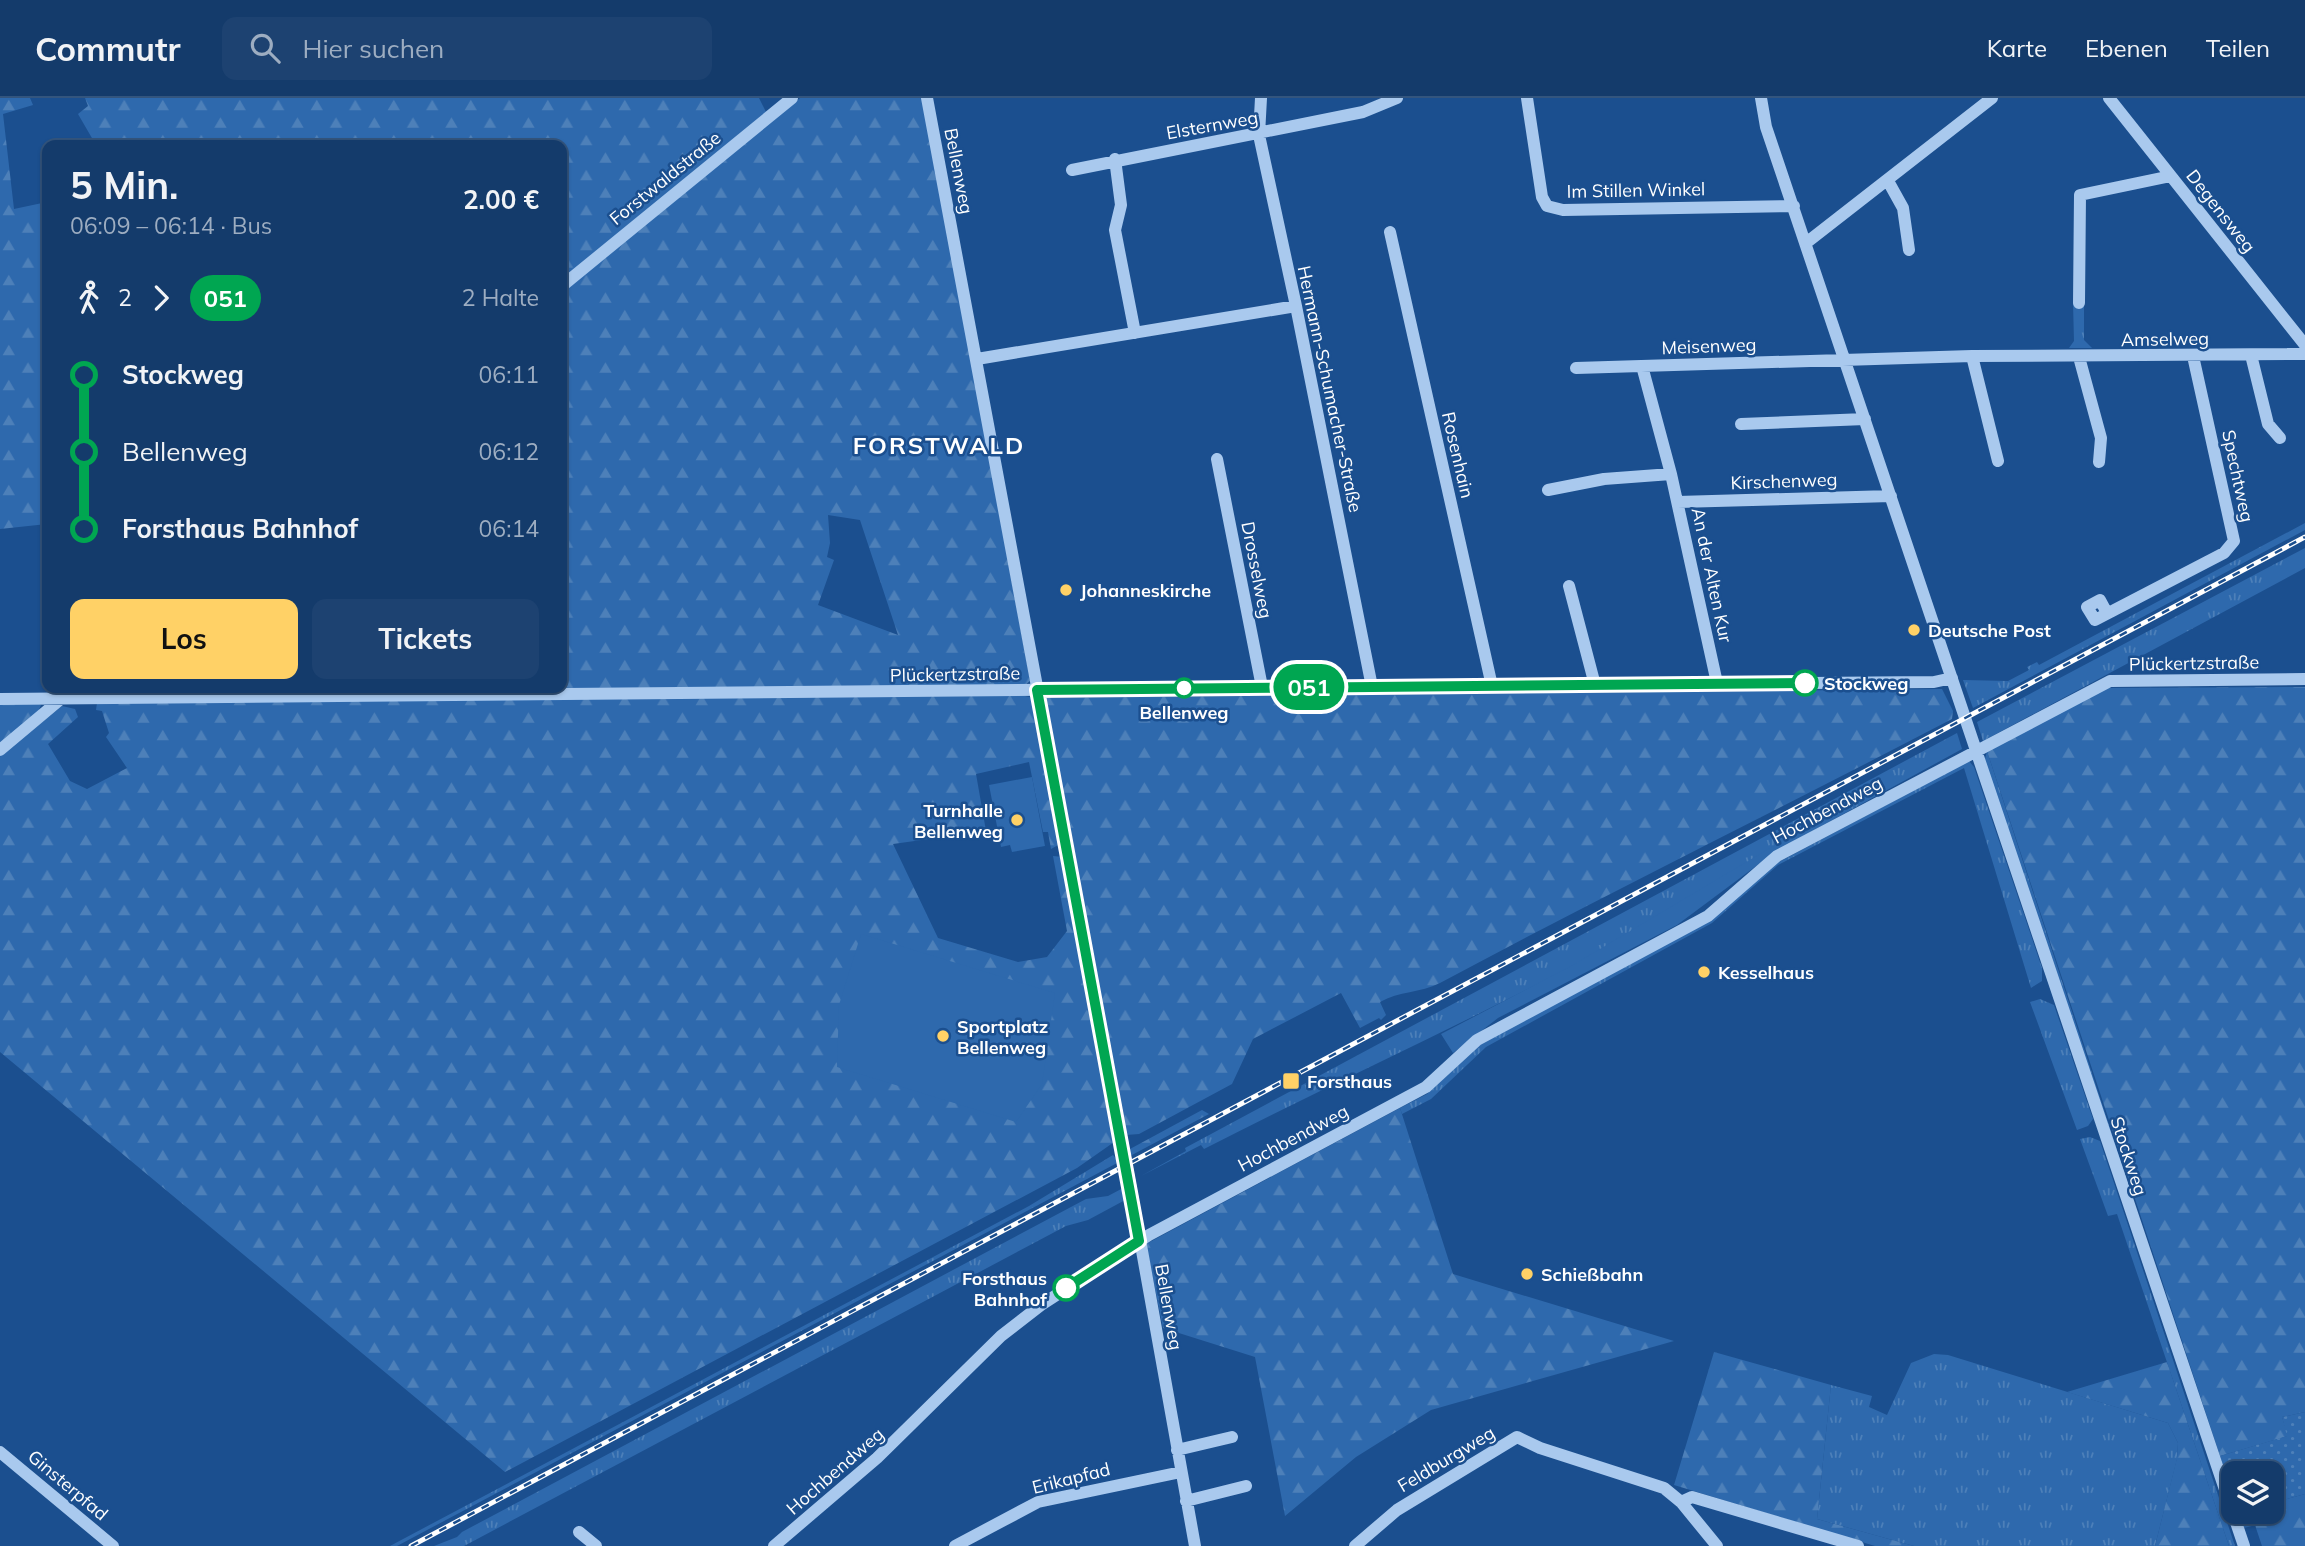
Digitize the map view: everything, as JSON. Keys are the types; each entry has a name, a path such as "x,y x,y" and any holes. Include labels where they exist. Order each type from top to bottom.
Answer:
{"street":[{"name":"Forstwaldstraße","path":"567,282 792,98"},
{"name":"Bellenweg","path":"927,98 1195,1546"},
{"name":"Hermann-Schumacher-Straße","path":"1261,98 1259,135 1372,687"},
{"name":"Elsternweg","path":"1072,170 1115,159 1259,135 1363,112 1396,98"},
{"name":"Im Stillen Winkel","path":"1527,98 1542,197 1547,206 1563,210 1794,206"},
{"name":"Stockweg","path":"1761,98 1766,127 2244,1546"},
{"path":"1806,243 1992,98"},
{"name":"Degensweg","path":"2109,98 2305,345"},
{"path":"1115,159 1122,205 1115,230 1135,333"},
{"path":"2079,303 2080,195 2171,176"},
{"path":"1888,181 1903,208 1909,250"},
{"name":"Rosenhain","path":"1390,232 1492,686"},
{"path":"977,359 1296,306"},
{"name":"Amselweg","path":"1844,358 2305,354"},
{"path":"2251,355 2268,424 2280,438"},
{"path":"1972,356 1998,461"},
{"name":"Spechtweg","path":"2107,614 2224,553 2234,541 2193,356"},
{"path":"2079,357 2101,438 2099,462"},
{"name":"Meisenweg","path":"1576,368 1844,358"},
{"name":"An der Alten Kur","path":"1642,366 1678,502 1717,684"},
{"path":"1741,424 1865,419"},
{"name":"Drosselweg","path":"1217,459 1262,687"},
{"path":"1548,490 1604,478 1671,474"},
{"name":"Kirschenweg","path":"1678,502 1891,496"},
{"path":"1569,586 1595,685"},
{"name":"Plückertzstraße","path":"0,699 1934,682 1952,678"},
{"name":"Plückertzstraße","path":"1975,752 2110,681 2305,679"},
{"path":"0,750 69,693"},
{"name":"Hochbendweg","path":"774,1546 905,1433 1001,1336 1041,1305 1139,1241 1426,1087 1476,1040 1709,916 1777,856 1975,752"},
{"path":"1177,1450 1231,1437"},
{"name":"Feldburgweg","path":"1355,1546 1397,1510 1517,1437 1540,1448 1664,1488 1681,1502 1717,1546"},
{"name":"Ginsterpfad","path":"0,1452 113,1546"},
{"name":"Erikapfad","path":"955,1546 977,1540 1038,1503 1181,1472"},
{"path":"1186,1501 1246,1486"},
{"name":"Feldburgweg","path":"1681,1502 1692,1497 1858,1546"},
{"path":"579,1532 596,1546"}],"green space":[{"path":"0,98 30,98 33,105 3,114 14,209 42,203 42,525 0,529"},
{"path":"85,98 759,98 766,112 567,276 567,140 93,140 78,114 88,106"},
{"path":"800,98 923,98 1030,681 1024,686 567,689 567,287","holes":["828,515 860,520 898,635 818,605 834,560 827,557 830,543"]},
{"path":"2073,302 2084,302 2084,340 2092,348 2069,348 2074,341"},
{"path":"2305,523 2305,530 1973,708 1963,680 2008,681 2029,670 2027,667 2037,662 2039,665"},
{"path":"2305,548 2305,568 1983,741 1977,722"},
{"path":"2305,687 2305,1412 2282,1417 2288,1436 2220,1456 1987,751 2107,688"},
{"path":"1942,689 1953,711 1952,719 1440,983 1380,1002 1386,1015 1381,1020 1379,1018 1360,1028 1341,993 1253,1039 1232,1084 1139,1134 1126,1135 1045,698"},
{"path":"1021,695 1033,698 1060,844 1051,849 1048,832 1043,832 1029,762 976,774 986,831 893,844 938,938 1018,962 1047,957 1067,931 1053,856 1063,857 1117,1140 1077,1168 505,1472 0,1052 0,756 62,706 75,709 78,717 48,744 70,781 87,789 127,768 106,737 109,733 102,711 96,710 97,703"},
{"path":"35,702 41,705 38,712 0,744 0,703"},
{"path":"1957,733 1962,749 1805,835 1801,830 1573,966 1204,1149 1201,1145 1141,1176 1186,1151 1185,1148"},
{"path":"1987,751 2136,1208 1984,763"},
{"path":"1969,761 1974,767 2042,968 2042,981 2031,988 1964,768 1778,865 1712,923 1486,1047 1431,1099 1402,1114 1400,1108 1427,1094 1483,1042 1711,920 1777,863"},
{"name":"Turnhalle Bellenweg","path":"1032,777 1045,846 1012,852 1010,845 1001,847 989,785"},
{"path":"1802,829 1805,835 1775,852 1677,925 1498,1018 1453,1053 1441,1034 1573,965"},
{"name":"Sportplatz Bellenweg","path":"861,934 1055,993 1042,1084 1016,1122 837,1067 839,1005"},
{"path":"2040,999 2054,1005 2093,1119 2088,1126 2077,1130 2030,1002"},
{"path":"1400,1108 1453,1274 1674,1341 1431,1410 1356,1457 1285,1516 1255,1357 1163,1328 1146,1244"},
{"path":"1202,1110 1209,1114 1130,1156 1130,1149"},
{"path":"2090,1137 2100,1141 2221,1504 2221,1522 2117,1214 2108,1216 2080,1139"},
{"path":"1113,1155 1119,1162 397,1546 390,1546 1029,1206"},
{"path":"1125,1187 1127,1199 1088,1220 1066,1226 464,1546 434,1546 457,1537 1086,1199 1108,1196"},
{"path":"1714,1352 1831,1385 1817,1519 1914,1546 1875,1546 1674,1485"},
{"path":"1934,1354 1948,1355 2168,1423 2178,1443 2177,1459 2155,1546 1914,1546 1817,1519 1831,1385 1872,1396 1869,1407 1887,1415 1911,1363"},
{"path":"2167,1362 2229,1546 2155,1546 2177,1458 2178,1443 2168,1423 2067,1392"},
{"path":"2305,1412 2305,1494 2284,1500 2284,1461 2222,1461 2220,1456 2287,1436 2282,1417"},
{"path":"2305,1494 2305,1546 2262,1546 2255,1525 2284,1524 2284,1500"},
{"path":"2222,1524 2228,1524 2235,1546 2229,1546"},
{"path":"2243,1524 2259,1524 2244,1528"}],"railway":[{"path":"411,1546 2305,537"}],"bus line":[{"name":"051","path":"1066,1288 1139,1241 1037,690 1805,683"}],"place":[{"name":"Johanneskirche","path":"1066,590"},
{"name":"Deutsche Post","path":"1914,630"},
{"name":"Stockweg","path":"1805,683"},
{"name":"Bellenweg","path":"1184,688"},
{"name":"Turnhalle Bellenweg","path":"1017,820"},
{"name":"Kesselhaus","path":"1704,972"},
{"name":"Sportplatz Bellenweg","path":"943,1036"},
{"name":"Forsthaus","path":"1291,1081"},
{"name":"Schießbahn","path":"1527,1274"},
{"name":"Forsthaus Bahnhof","path":"1066,1288"}],"district":[{"name":"FORSTWALD","path":"939,445"}]}
